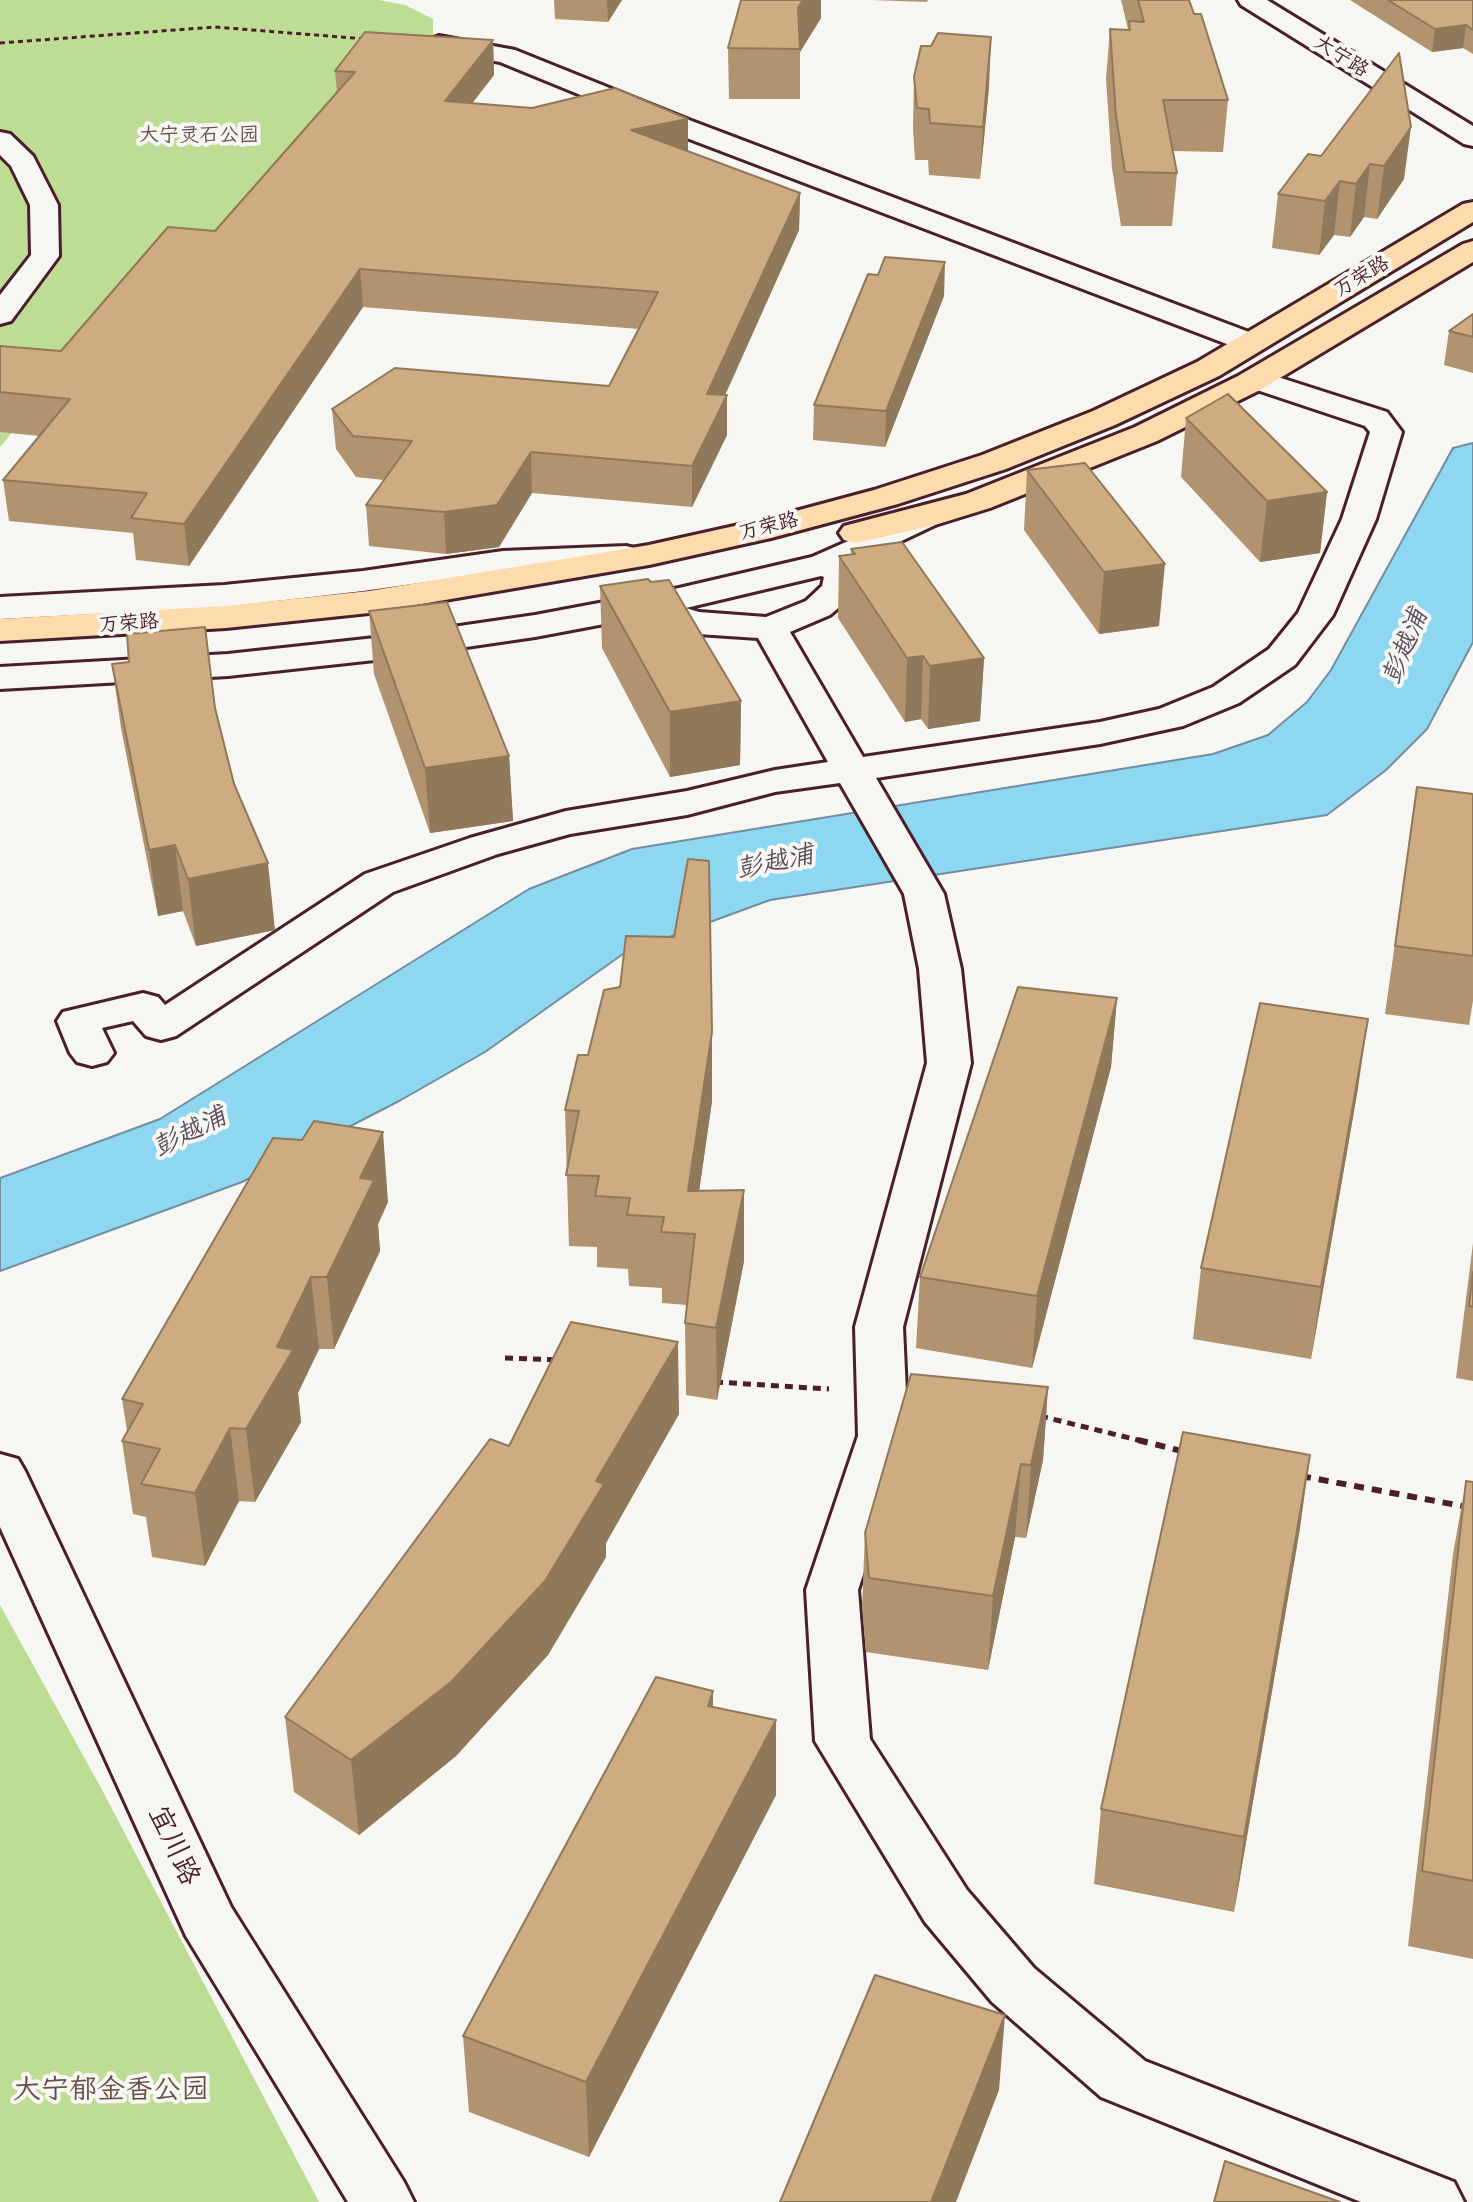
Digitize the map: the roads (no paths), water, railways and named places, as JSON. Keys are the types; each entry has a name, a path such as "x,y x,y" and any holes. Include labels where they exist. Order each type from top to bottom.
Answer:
{"main road":[{"name":"万荣路","path":"0,656 227,642 509,607 666,578 923,518 1031,481 1146,434 1473,210"},
{"name":"万荣路","path":"0,630 226,617 369,602 649,555 771,528 886,497 994,462 1104,418 1208,369 1254,361 1473,250"}],"street":[{"name":"大宁路","path":"1250,0 1473,138"},
{"path":"92,1053 78,1021 143,1006 161,1027 379,883 566,823 687,803 775,781 860,781 1170,718 1226,695 1282,657 1315,615 1359,519 1386,432 1376,419 1254,361 506,55 439,44"},
{"path":"0,140 23,162 44,205 45,256 0,315"},
{"path":"0,678 228,665 384,648 535,626 823,565 923,518"},
{"path":"0,608 224,596 363,581 503,561 649,555"},
{"path":"659,602 675,617 698,623 770,628 818,608 839,590 842,572 823,565"},
{"path":"770,628 924,894 940,969 949,1063 879,1327 883,1436 832,1590 843,1741 946,1906 1013,1985 1123,2079 1432,2202"},
{"name":"宜川路","path":"0,1471 207,1919 382,2202"}],"water":[{"name":"彭越浦","path":"1473,443 1473,642 1427,729 1386,770 1327,815 770,900 623,954 485,1052 401,1100 242,1182 0,1271 0,1178 160,1119 529,889 632,849 1213,754 1268,735 1307,702 1331,670 1453,448"}],"park label":[{"name":"大宁灵石公园","path":"199,136"},
{"name":"大宁郁金香公园","path":"111,2091"}]}
